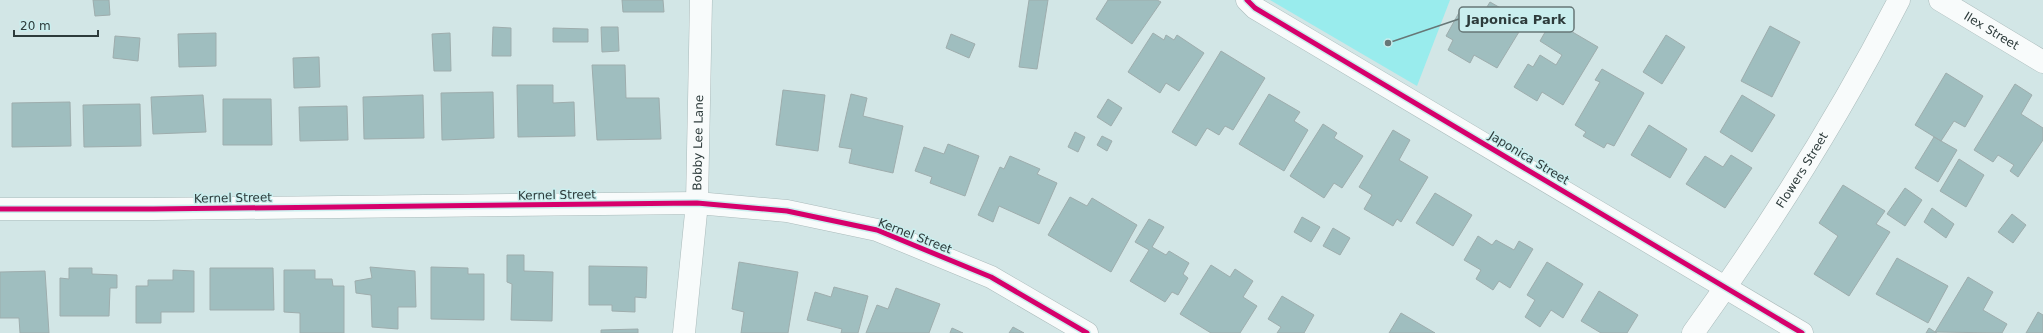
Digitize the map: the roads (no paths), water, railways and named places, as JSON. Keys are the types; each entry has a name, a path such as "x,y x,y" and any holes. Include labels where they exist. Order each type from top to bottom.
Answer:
{"street":[{"name":"Bobby Lee Lane","path":"684,333 697,203 701,0"},
{"name":"Japonica Street","path":"1246,0 1262,12 1727,287 1802,333"},
{"name":"Flowers Street","path":"1693,333 1727,287 1815,153 1873,52 1899,0"},
{"name":"Ilex Street","path":"1940,0 2043,62"},
{"name":"Kernel Street","path":"0,209 161,209 697,203 787,211 877,230 991,277 1087,333"}],"place":[{"name":"Japonica Park","path":"1388,43"}]}
